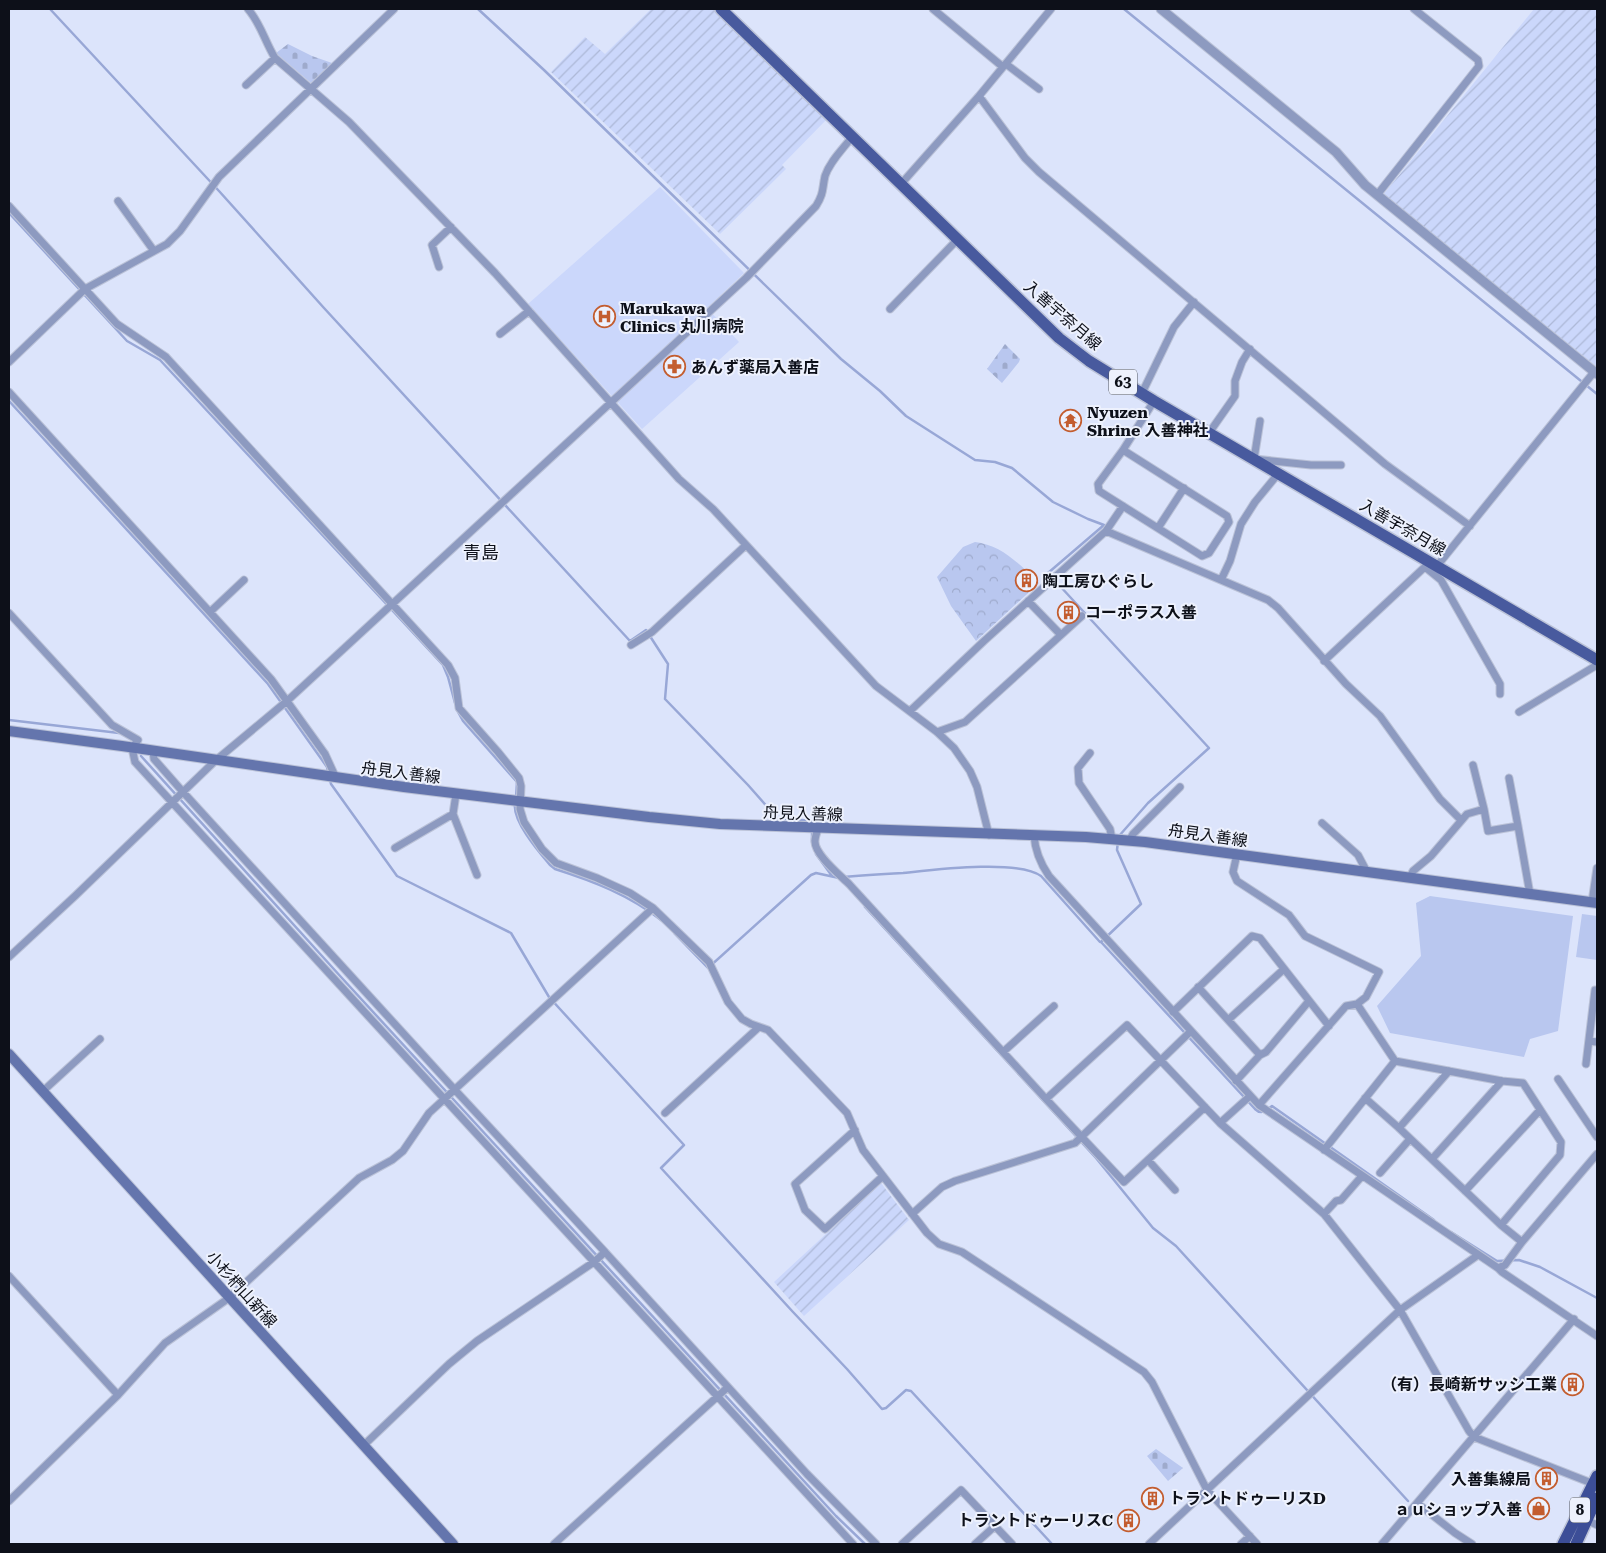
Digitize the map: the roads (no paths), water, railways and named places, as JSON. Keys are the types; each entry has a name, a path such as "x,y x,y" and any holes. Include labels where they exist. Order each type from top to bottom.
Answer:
{"highway":[{"name":"8","path":"1563,1544 1595,1480"},
{"name":"8","path":"1576,1544 1597,1498"}],"main road":[{"name":"入善宇奈月線","path":"721,9 1059,338 1089,361 1431,565 1597,660"},
{"name":"舟見入善線","path":"9,731 456,794 720,824 1112,839 1595,902"},
{"name":"小杉椚山新線","path":"9,1054 453,1544"}],"street":[{"path":"248,9 258,21 268,48 275,58 349,122 451,227 529,311 678,478 713,509 876,686 937,732 954,748 970,771 977,787 990,835"},
{"path":"9,362 86,289 167,244 180,231 219,177 394,9"},
{"path":"933,9 1039,89"},
{"path":"901,184 979,96 1051,9"},
{"path":"1161,9 1336,152 1365,185 1596,373 1530,450 1470,526 1431,565 1324,661"},
{"path":"1377,195 1479,66 1478,60 1414,9"},
{"path":"246,85 275,58"},
{"path":"979,96 1007,135 1039,172 1385,464 1470,526"},
{"path":"9,957 215,761 286,701 746,278 816,206 822,197 825,177 830,165 852,137"},
{"path":"118,201 154,251"},
{"path":"9,206 117,324 166,357 448,665 455,678 459,708 519,778 521,786 520,809 524,822 542,849 556,864 597,878 630,893 653,908 709,962 728,1002 742,1019 768,1030 847,1113 863,1150 927,1233 939,1244 962,1252 1144,1372 1152,1382 1207,1490 1257,1544"},
{"path":"439,267 432,245 451,227"},
{"path":"890,309 957,240"},
{"path":"1142,393 1174,327 1194,302"},
{"path":"500,334 529,311"},
{"path":"1209,433 1235,396 1235,381 1242,362 1250,349"},
{"path":"9,392 271,679 324,754 336,778"},
{"path":"1123,450 1227,516 1229,522 1209,553 1202,556 1099,491 1098,484 1123,450 1154,401"},
{"path":"1260,421 1254,459 1311,465 1341,465"},
{"path":"1221,580 1230,561 1241,524 1255,502 1278,474"},
{"path":"1158,528 1184,488"},
{"path":"910,711 1106,531 1123,506"},
{"path":"1106,531 1268,600 1298,630 1346,684 1380,716 1440,799 1462,820"},
{"path":"631,645 652,632 746,545"},
{"path":"1431,565 1500,684 1500,694"},
{"path":"210,612 244,580"},
{"path":"1028,601 1061,635"},
{"path":"9,613 112,724 138,740 132,748 135,762 173,801 444,1100 853,1544"},
{"path":"937,732 965,722 1082,616"},
{"path":"1519,712 1597,665"},
{"path":"152,751 154,759 182,793 807,1474 876,1544"},
{"path":"1090,753 1078,768 1079,783 1110,829 1112,839"},
{"path":"1474,765 1488,831 1518,826"},
{"path":"1509,778 1530,894"},
{"path":"1129,841 1133,834 1180,787"},
{"path":"456,794 454,814 477,875"},
{"path":"1410,877 1413,871 1431,856 1467,814 1484,810"},
{"path":"395,848 454,814"},
{"path":"1322,823 1358,855 1367,872"},
{"path":"818,829 815,841 818,851 1124,1182 1205,1107"},
{"path":"1034,835 1035,848 1041,864 1049,876 1190,1032 1259,1105 1597,1336"},
{"path":"1237,854 1233,872 1237,880 1289,915 1305,936 1379,972 1366,997 1357,1004 1346,1006 1259,1105"},
{"path":"1595,902 1597,868"},
{"path":"9,1501 118,1395 165,1343 229,1298 359,1178 392,1160 403,1151 429,1113 653,908"},
{"path":"1173,1012 1252,936 1260,938 1329,1026"},
{"path":"1228,1020 1284,969"},
{"path":"1198,988 1260,1055"},
{"path":"1586,1064 1597,990"},
{"path":"1236,1081 1260,1055 1266,1052 1309,1001"},
{"path":"1357,1004 1395,1061 1502,1081 1523,1083 1561,1142 1560,1156 1501,1225"},
{"path":"1003,1052 1054,1006"},
{"path":"1046,1099 1127,1025 1220,1123 1324,1214 1400,1310 1474,1437 1595,1480"},
{"path":"665,1113 759,1027"},
{"path":"912,1214 942,1187 955,1181 1075,1143 1190,1032"},
{"path":"43,1091 100,1039"},
{"path":"1589,1042 1597,1042"},
{"path":"1324,1150 1395,1061"},
{"path":"1399,1128 1449,1071"},
{"path":"1558,1078 1597,1137"},
{"path":"1432,1159 1502,1081"},
{"path":"1220,1123 1250,1096"},
{"path":"1365,1098 1501,1225 1522,1242"},
{"path":"1465,1191 1540,1110"},
{"path":"855,1130 795,1184 805,1210 825,1229 883,1176"},
{"path":"1380,1173 1410,1139"},
{"path":"1498,1268 1505,1265 1522,1242 1597,1154"},
{"path":"1148,1160 1175,1190"},
{"path":"1324,1214 1336,1201 1341,1200 1362,1176"},
{"path":"364,1445 449,1364 477,1341 594,1262 605,1252"},
{"path":"1149,1544 1400,1310 1478,1255"},
{"path":"9,1276 118,1395"},
{"path":"1382,1544 1574,1319"},
{"path":"554,1544 728,1387"},
{"path":"902,1544 961,1490 1012,1544"},
{"path":"1417,1503 1472,1544"},
{"path":"1577,1516 1597,1525"},
{"path":"975,1544 995,1526"},
{"path":"1241,1544 1250,1536"}],"waterway":[{"path":"50,9 630,641 646,630 668,664 665,699 777,818 813,821 812,824"},
{"path":"478,9 544,70 841,359 880,391 906,416 975,460 995,462 1012,468 1053,502 1104,525 1048,573 1209,748 1148,803 1119,836"},
{"path":"1124,9 1597,394"},
{"path":"9,213 127,341 160,360 443,665 455,703"},
{"path":"9,401 268,684 327,767 328,772"},
{"path":"457,710 463,721 517,782 516,798"},
{"path":"9,720 119,733"},
{"path":"141,756 341,977 836,1516 865,1544"},
{"path":"330,780 397,876 511,933 549,997 684,1145 661,1168 882,1409 886,1408 906,1390 911,1391 1052,1544"},
{"path":"515,803 515,810 522,827 550,865 555,869 597,884 623,896 661,920"},
{"path":"812,830 812,842"},
{"path":"1118,841 1117,850 1141,904 1101,942 1257,1111 1266,1111 1272,1106 1434,1220"},
{"path":"816,854 832,876"},
{"path":"844,877 974,867 1014,868 1030,871 1041,876 1100,942"},
{"path":"675,934 708,968 811,875 816,873 839,878"},
{"path":"865,907 1096,1158 1153,1228 1176,1246 1408,1501"},
{"path":"1451,1232 1497,1261 1519,1260 1540,1267 1597,1298"}],"place":[{"name":"Marukawa Clinics 丸川病院","path":"604,317"},
{"name":"あんず薬局入善店","path":"675,367"},
{"name":"Nyuzen Shrine 入善神社","path":"1071,421"},
{"name":"陶工房ひぐらし","path":"1026,581"},
{"name":"コーポラス入善","path":"1069,612"},
{"name":"（有）長崎新サッシ工業","path":"1573,1384"},
{"name":"入善集線局","path":"1547,1479"},
{"name":"トラントドゥーリスD","path":"1153,1498"},
{"name":"ａｕショップ入善","path":"1538,1509"},
{"name":"トラントドゥーリスC","path":"1129,1520"}],"district":[{"name":"青島","path":"481,553"}]}
